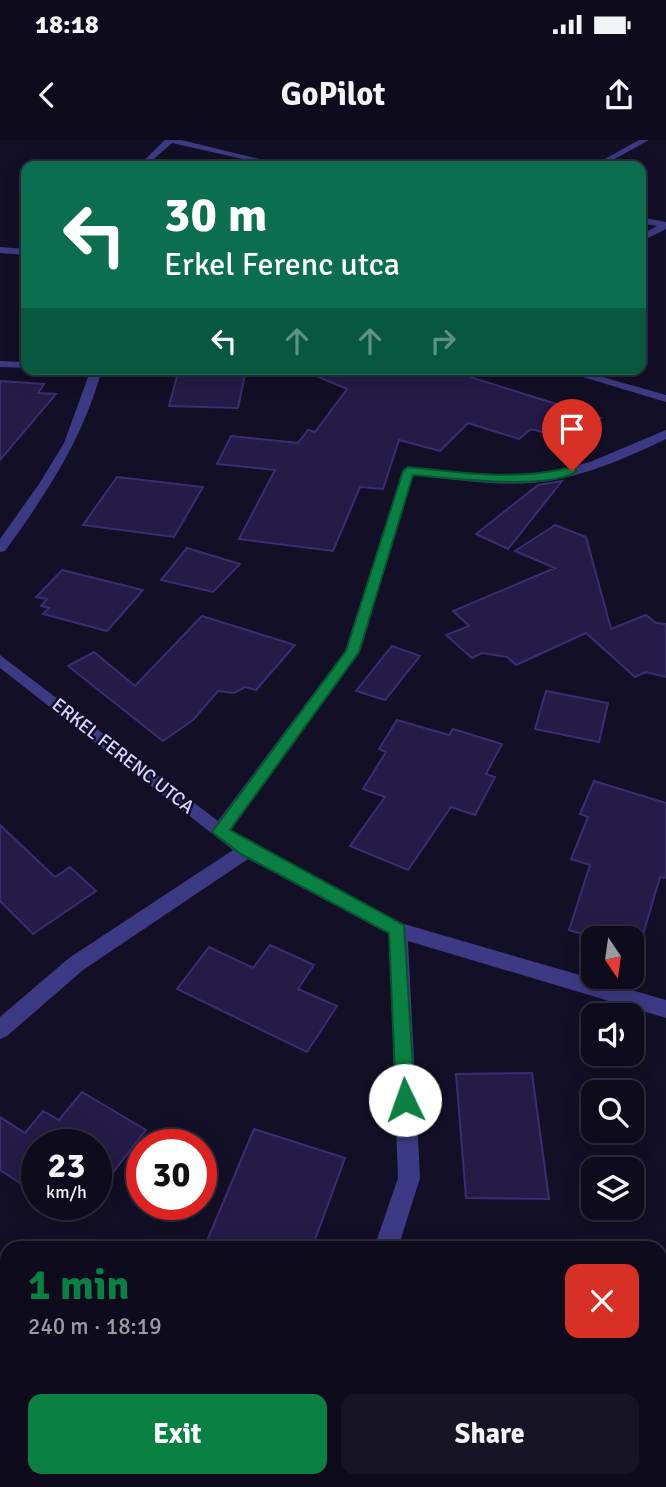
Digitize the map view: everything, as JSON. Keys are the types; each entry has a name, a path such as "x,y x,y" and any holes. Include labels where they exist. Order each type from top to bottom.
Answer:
{"street":[{"path":"147,161 170,140 262,161"},
{"path":"605,161 645,140"},
{"path":"646,221 666,225"},
{"path":"646,236 666,225"},
{"path":"0,250 21,252"},
{"path":"0,364 21,365"},
{"path":"0,548 69,449 89,401 96,375"},
{"path":"581,375 666,400"},
{"path":"220,832 352,652 408,471 473,477 548,477 619,457 666,434"},
{"name":"ERKEL FERENC UTCA","path":"0,660 220,832 398,930 666,1009"},
{"path":"0,1030 75,964 247,849"},
{"path":"388,1241 409,1178 398,930"}],"building":[{"path":"177,375 245,375 238,408 169,406"},
{"path":"314,375 472,375 470,377 601,418 576,441 531,429 519,439 468,423 440,451 399,440 383,489 360,487 333,551 239,539 275,470 217,464 231,436 298,443 308,430 315,432 347,389"},
{"path":"0,381 44,384 38,393 56,394 0,460"},
{"path":"117,477 203,487 174,537 83,525"},
{"path":"562,481 508,549 476,534 538,485"},
{"path":"555,525 586,537 611,629 646,615 656,623 666,624 666,677 646,672 635,677 586,633 516,665 507,657 482,653 472,658 446,635 469,626 453,611 555,568 515,551"},
{"path":"187,548 240,564 213,592 161,580"},
{"path":"62,570 143,590 107,631 43,614 49,608 41,606 47,599 36,597"},
{"path":"202,616 295,645 256,690 245,687 234,693 218,691 193,720 163,741 68,666 94,652 135,686"},
{"path":"392,646 420,656 385,700 356,691"},
{"path":"546,691 608,703 599,742 535,729"},
{"path":"397,720 449,735 453,729 502,744 486,774 495,777 475,815 451,807 408,870 350,846 385,797 363,789 386,752 379,749"},
{"path":"594,781 666,803 666,878 660,877 644,931 644,926 581,926 581,934 569,930 590,865 571,859 588,817 580,814"},
{"path":"0,825 55,877 70,867 96,891 33,934 0,901"},
{"path":"270,945 314,965 298,989 337,1006 307,1052 177,989 209,947 253,968"},
{"path":"532,1073 549,1199 466,1198 456,1074"},
{"path":"82,1092 144,1129 126,1129 126,1156 112,1174 112,1129 28,1129 43,1111 59,1120"},
{"path":"0,1117 21,1130 21,1184 0,1170"},
{"path":"254,1129 345,1158 315,1241 207,1241"}],"route":[{"path":"405,1100 398,930 220,832 352,652 408,471 473,477 548,477 572,471"}]}
